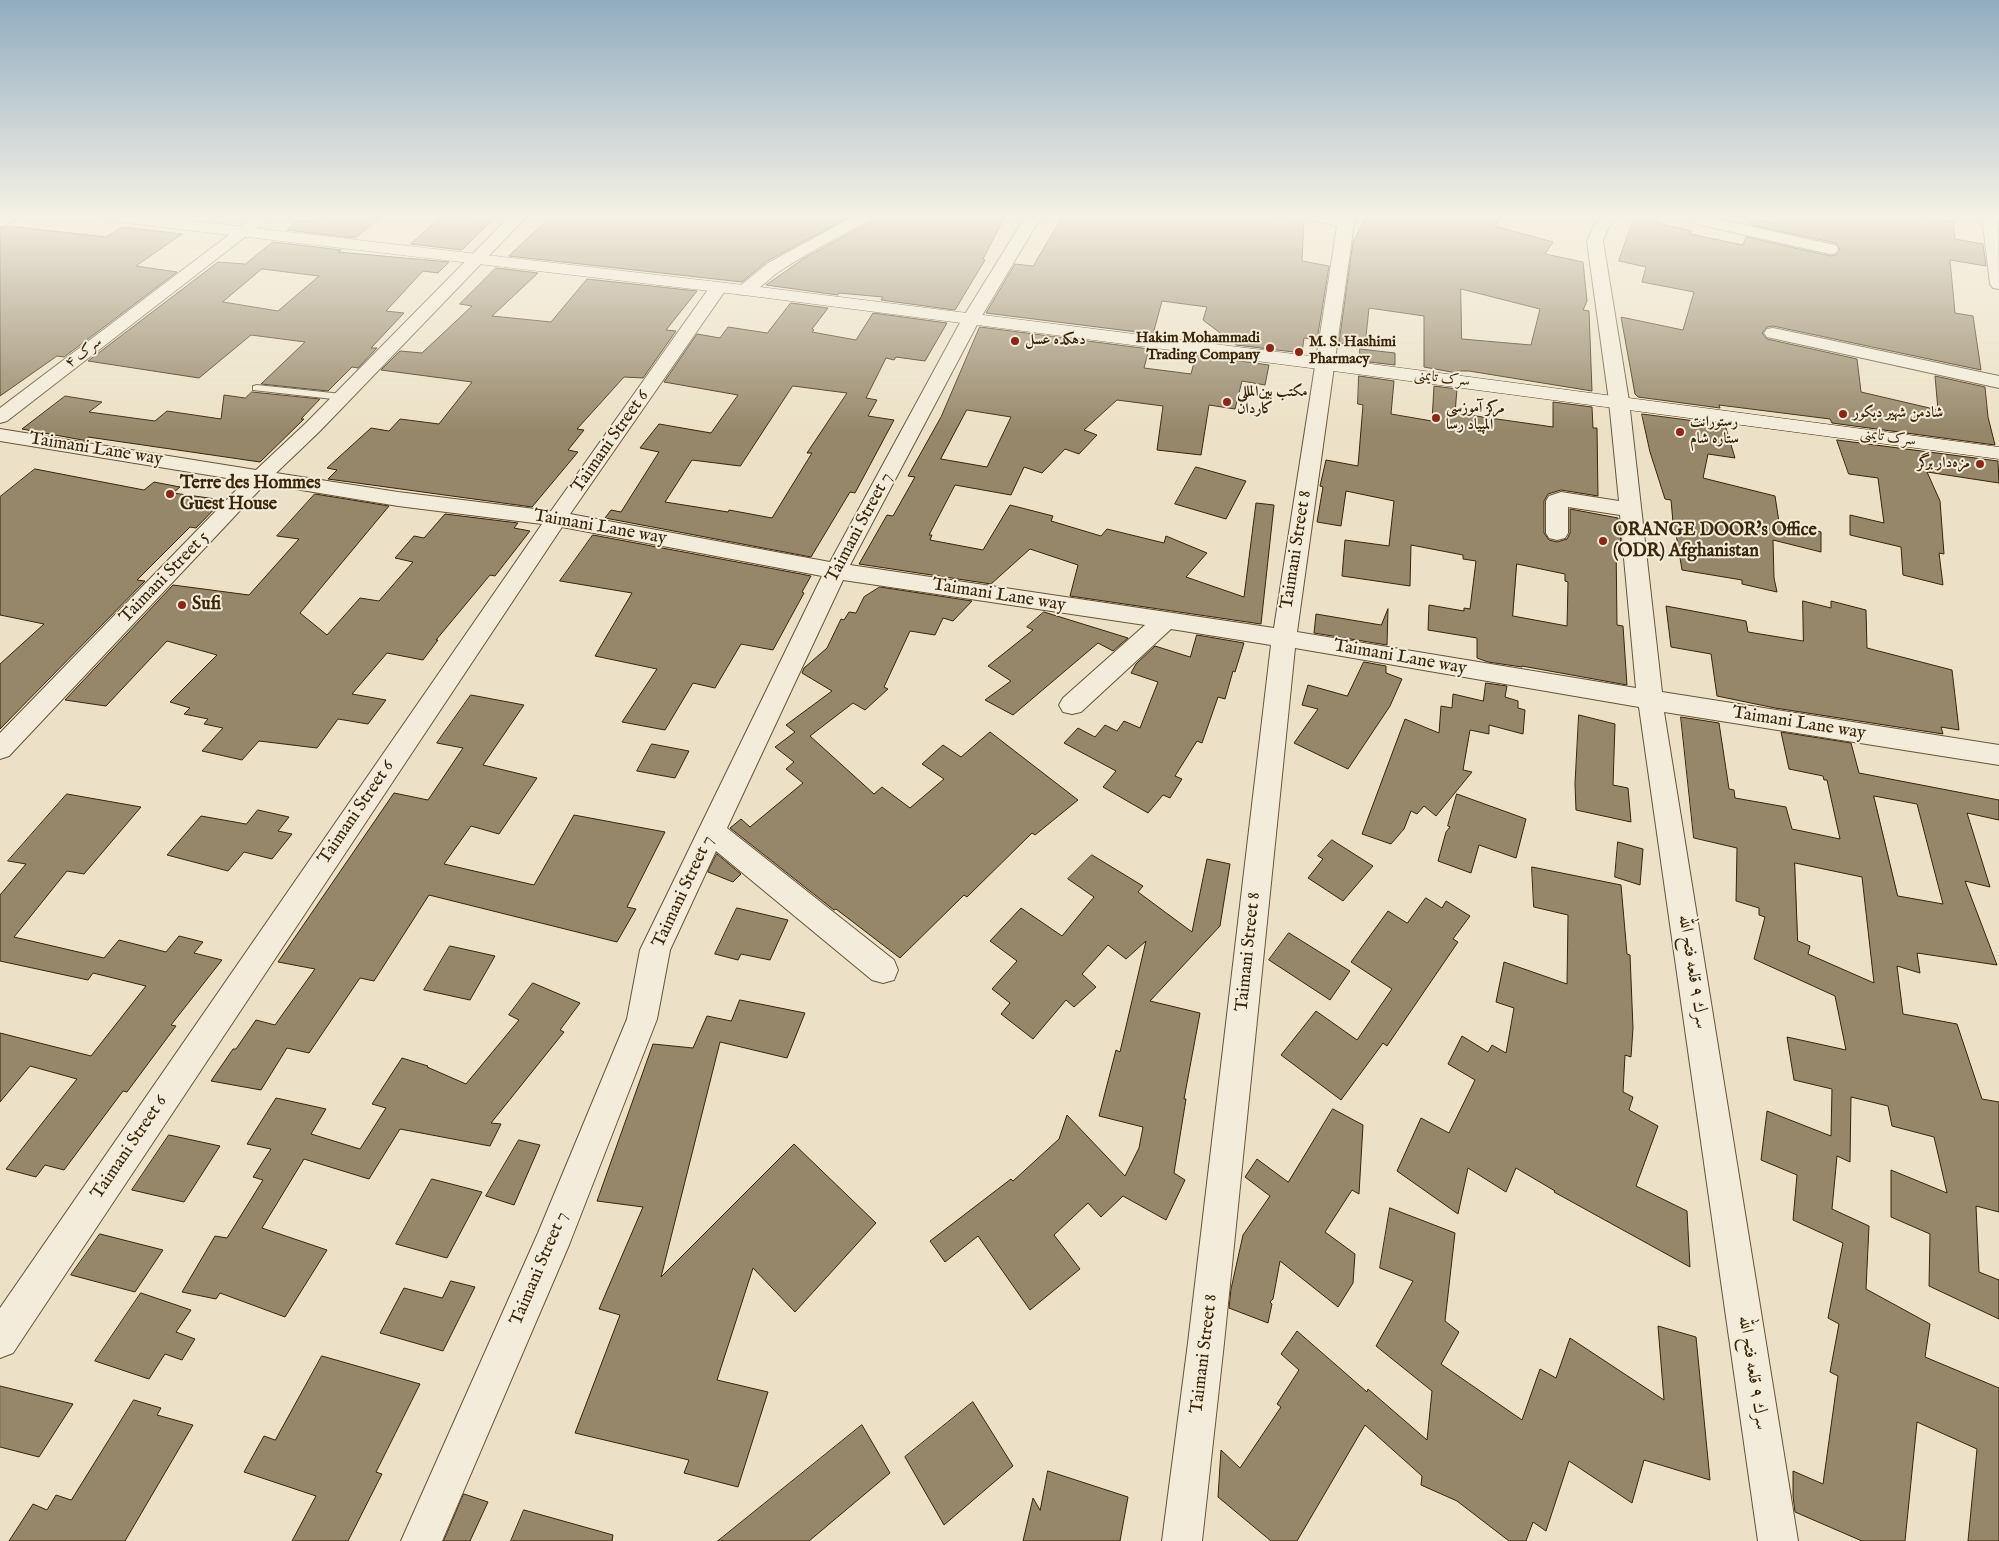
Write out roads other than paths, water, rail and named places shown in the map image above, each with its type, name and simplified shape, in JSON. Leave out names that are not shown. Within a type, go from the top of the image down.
[{"type":"main road","name":"سرک تایمنی","points":[[722,288],[1326,364],[1999,452]]},
{"type":"street","name":"سرک ۴","points":[[0,418],[169,288]]},
{"type":"street","name":"Taimani Street 5","points":[[0,749],[212,530],[261,476],[342,397],[449,288]]},
{"type":"street","name":"Taimani Street 7","points":[[421,1541],[551,1246],[642,1019],[655,950],[836,571],[971,319],[990,288]]},
{"type":"street","name":"Taimani Street 8","points":[[1182,1541],[1284,638],[1337,288]]},
{"type":"street","name":"سرك ٩ قلعه فتح الله","points":[[1602,288],[1619,402],[1650,700],[1778,1541]]},
{"type":"street","name":"Taimani Street 6","points":[[0,1340],[558,519],[731,289]]},
{"type":"street","points":[[1773,333],[1999,382]]},
{"type":"street","name":"Taimani Lane way","points":[[0,436],[398,498],[558,519],[836,571],[1284,638],[1650,700],[1999,755]]},
{"type":"street","points":[[1557,533],[1557,500],[1560,499],[1630,510]]},
{"type":"street","points":[[1072,705],[1165,620]]},
{"type":"street","points":[[712,832],[883,970]]},
{"type":"lane","points":[[257,388],[342,397]]},
{"type":"place","name":"دهکده عسل","points":[[1015,341]]},
{"type":"place","name":"Hakim Mohammadi Trading Company","points":[[1270,348]]},
{"type":"place","name":"M. S. Hashimi Pharmacy","points":[[1299,352]]},
{"type":"place","name":"مکتب بین‌المللی کاردان","points":[[1227,402]]},
{"type":"place","name":"شادمن شهیر دیکور","points":[[1843,414]]},
{"type":"place","name":"مرکز آموزسی المپیاد رسا","points":[[1436,418]]},
{"type":"place","name":"رستورانت ستاره شام","points":[[1680,432]]},
{"type":"place","name":"مزه‌دار برگر","points":[[1980,464]]},
{"type":"place","name":"Terre des Hommes Guest House","points":[[170,494]]},
{"type":"place","name":"ORANGE DOOR's Office (ODR) Afghanistan","points":[[1603,541]]},
{"type":"place","name":"Sufi","points":[[182,605]]}]
